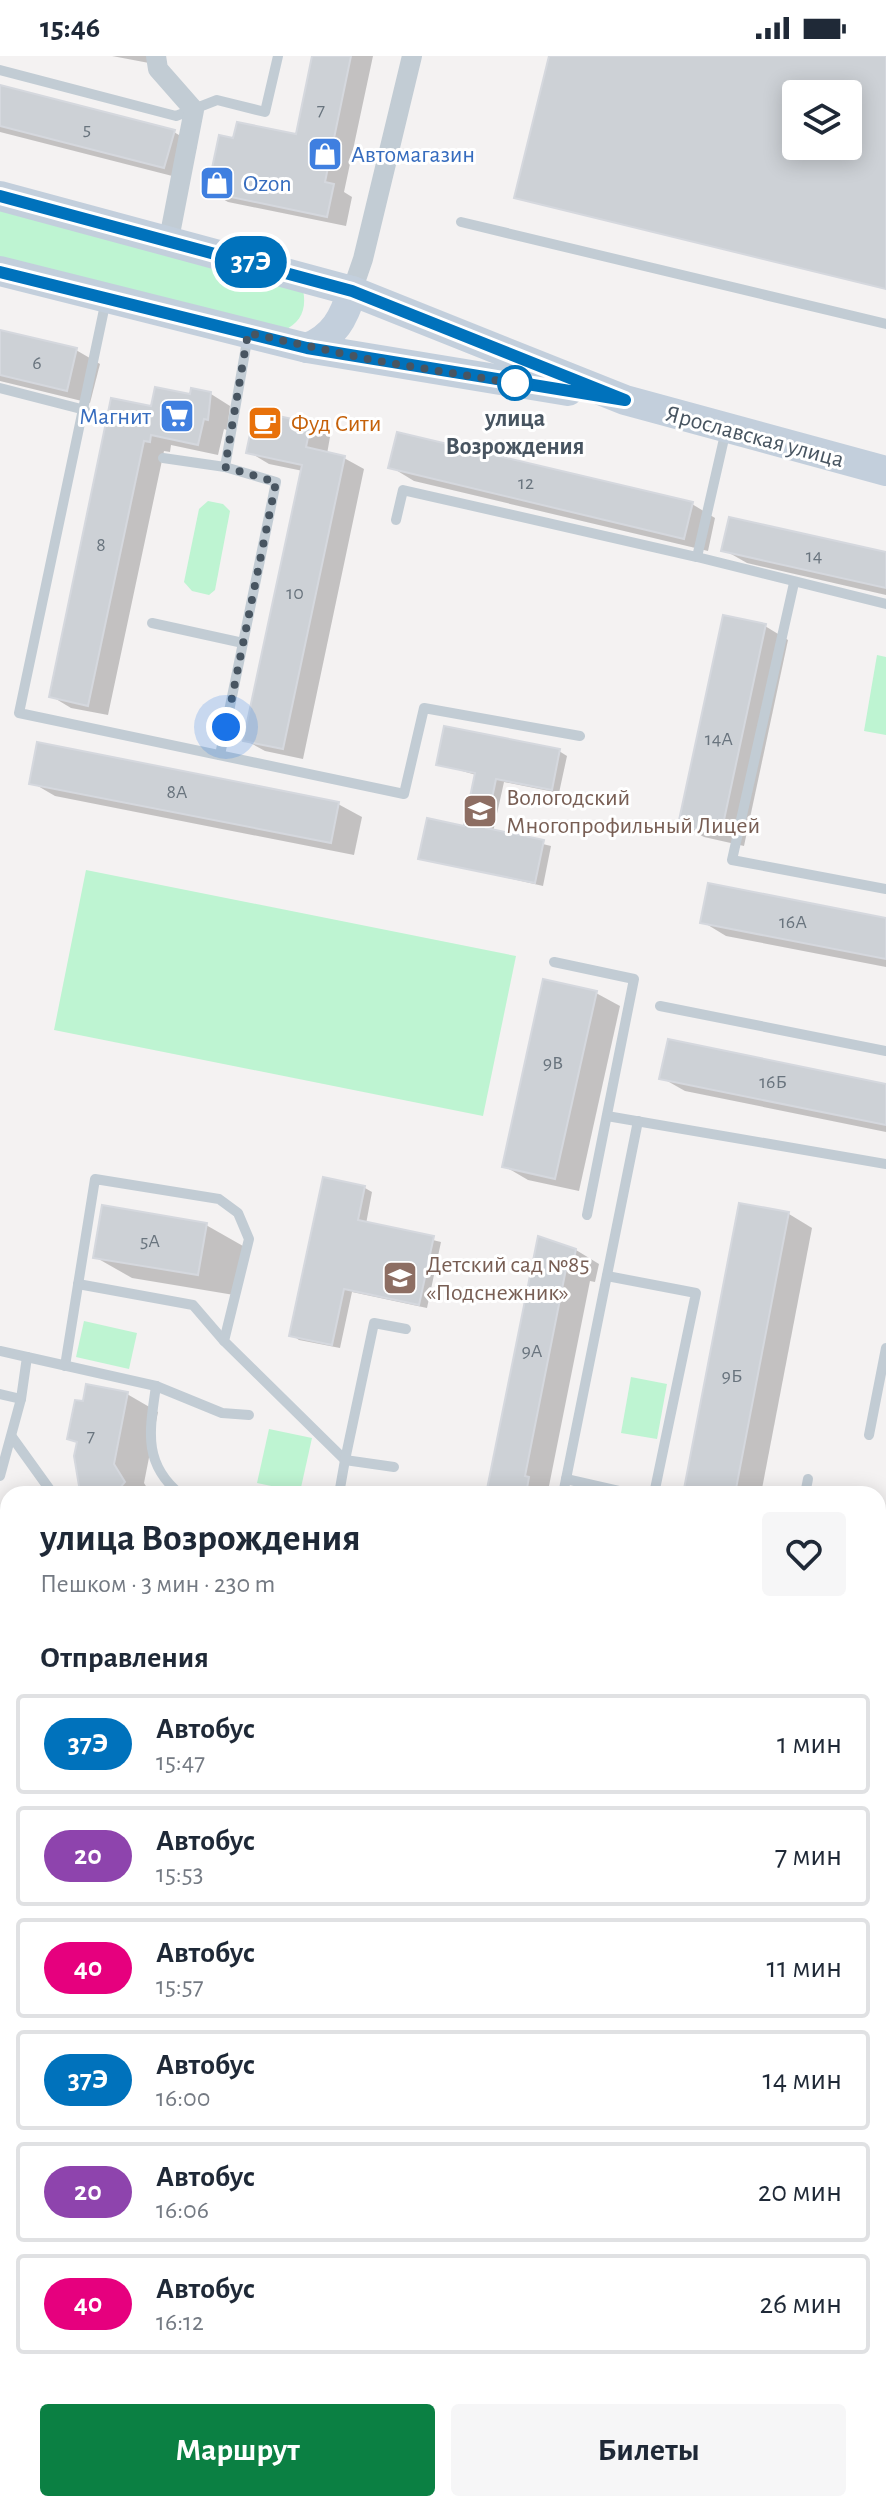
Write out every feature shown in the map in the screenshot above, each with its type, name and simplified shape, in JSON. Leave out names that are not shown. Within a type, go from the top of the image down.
[{"type":"street","points":[[156,56],[158,69],[194,110],[169,239]]},
{"type":"street","points":[[307,348],[326,338],[338,326],[352,291],[363,259],[412,56]]},
{"type":"street","name":"Ярославская улица","points":[[0,196],[169,239],[352,291],[625,400],[726,430],[886,471]]},
{"type":"street","name":"Ярославская улица","points":[[0,271],[307,348],[625,400]]},
{"type":"lane","points":[[0,70],[176,116],[217,100],[265,112],[278,56]]},
{"type":"lane","points":[[461,222],[886,324]]},
{"type":"lane","points":[[106,298],[85,410],[19,713],[404,794],[424,708],[580,736]]},
{"type":"lane","points":[[225,467],[248,333]]},
{"type":"lane","points":[[0,388],[85,410]]},
{"type":"lane","points":[[697,557],[726,430]]},
{"type":"lane","points":[[163,458],[225,467],[276,482],[220,755]]},
{"type":"lane","points":[[396,520],[403,490],[886,604]]},
{"type":"lane","points":[[794,583],[732,860],[886,889]]},
{"type":"lane","points":[[152,623],[243,643]]},
{"type":"lane","points":[[554,962],[634,979],[587,1215]]},
{"type":"lane","points":[[660,1006],[886,1051]]},
{"type":"lane","points":[[607,1116],[886,1164]]},
{"type":"lane","points":[[565,1486],[638,1121]]},
{"type":"lane","points":[[65,1366],[95,1179],[219,1199],[238,1213],[249,1239],[224,1341]]},
{"type":"lane","points":[[607,1276],[696,1293],[656,1486]]},
{"type":"lane","points":[[78,1284],[193,1305],[224,1341],[345,1460],[394,1467]]},
{"type":"lane","points":[[340,1486],[374,1323],[406,1329]]},
{"type":"lane","points":[[869,1435],[886,1348]]},
{"type":"lane","points":[[0,1351],[156,1386],[222,1413],[249,1415]]},
{"type":"lane","points":[[0,1476],[21,1399],[27,1357]]},
{"type":"lane","points":[[156,1386],[150,1452],[170,1486]]},
{"type":"lane","points":[[0,1394],[21,1399]]},
{"type":"lane","points":[[12,1437],[47,1486]]},
{"type":"lane","points":[[566,1479],[597,1486]]},
{"type":"lane","points":[[807,1486],[808,1479]]},
{"type":"green space","points":[[0,206],[303,290],[303,309],[298,320],[283,331],[0,264]]},
{"type":"green space","points":[[208,501],[223,504],[230,511],[215,590],[209,595],[192,591],[184,582],[199,509]]},
{"type":"green space","points":[[877,655],[886,657],[886,735],[864,731]]},
{"type":"green space","points":[[86,870],[516,956],[483,1116],[54,1030]]},
{"type":"green space","points":[[84,1321],[137,1333],[129,1369],[76,1357]]},
{"type":"green space","points":[[631,1377],[667,1384],[657,1439],[621,1433]]},
{"type":"green space","points":[[269,1429],[312,1438],[301,1486],[257,1483]]},
{"type":"building","points":[[312,56],[351,56],[325,182],[334,184],[327,217],[207,192],[219,135],[233,138],[237,122],[296,134]]},
{"type":"building","points":[[549,56],[886,56],[886,289],[514,198]]},
{"type":"building","points":[[0,85],[175,130],[164,168],[0,126]]},
{"type":"building","points":[[0,330],[77,348],[67,391],[0,375]]},
{"type":"building","points":[[155,387],[190,394],[191,388],[211,392],[208,420],[204,419],[198,445],[151,435],[150,442],[144,441],[88,706],[49,697],[111,398],[151,406]]},
{"type":"building","points":[[255,411],[311,423],[306,447],[345,456],[283,749],[243,741],[302,465],[246,453]]},
{"type":"building","points":[[397,432],[693,502],[684,539],[388,468]]},
{"type":"building","points":[[729,517],[886,552],[886,588],[721,551]]},
{"type":"building","points":[[723,615],[766,624],[721,834],[678,825]]},
{"type":"building","points":[[444,726],[560,749],[552,790],[496,779],[486,828],[544,840],[535,883],[418,859],[427,818],[464,826],[475,773],[436,765]]},
{"type":"building","points":[[37,742],[339,802],[331,843],[29,784]]},
{"type":"building","points":[[708,883],[886,918],[886,959],[700,923]]},
{"type":"building","points":[[543,979],[597,991],[555,1179],[502,1167]]},
{"type":"building","points":[[668,1039],[886,1084],[886,1125],[659,1079]]},
{"type":"building","name":"Детский сад №85 «Подснежник»","points":[[323,1177],[365,1186],[358,1220],[434,1236],[419,1305],[344,1289],[332,1345],[289,1336]]},
{"type":"building","points":[[739,1203],[789,1212],[737,1486],[685,1486]]},
{"type":"building","points":[[102,1205],[207,1223],[198,1275],[93,1258]]},
{"type":"building","points":[[538,1236],[576,1249],[572,1270],[566,1269],[525,1476],[529,1477],[527,1486],[488,1486]]},
{"type":"building","points":[[86,1384],[128,1392],[114,1464],[125,1482],[122,1486],[79,1486],[74,1456],[77,1442],[67,1439],[75,1400],[83,1401]]},
{"type":"bus line","name":"37Э","points":[[0,196],[169,239],[352,291],[407,316],[625,400],[307,348],[0,272]]},
{"type":"place","name":"Автомагазин","points":[[325,154]]},
{"type":"place","name":"Ozon","points":[[217,183]]},
{"type":"place","name":"улица Возрождения","points":[[515,383]]},
{"type":"place","name":"Магнит","points":[[177,416]]},
{"type":"place","name":"Фуд Сити","points":[[265,423]]},
{"type":"place","name":"Вологодский Многопрофильный Лицей","points":[[480,811]]},
{"type":"place","name":"Детский сад №85 «Подснежник»","points":[[400,1278]]},
{"type":"route","points":[[226,727],[276,482],[225,467],[248,333],[307,348],[519,384],[515,383]]}]
